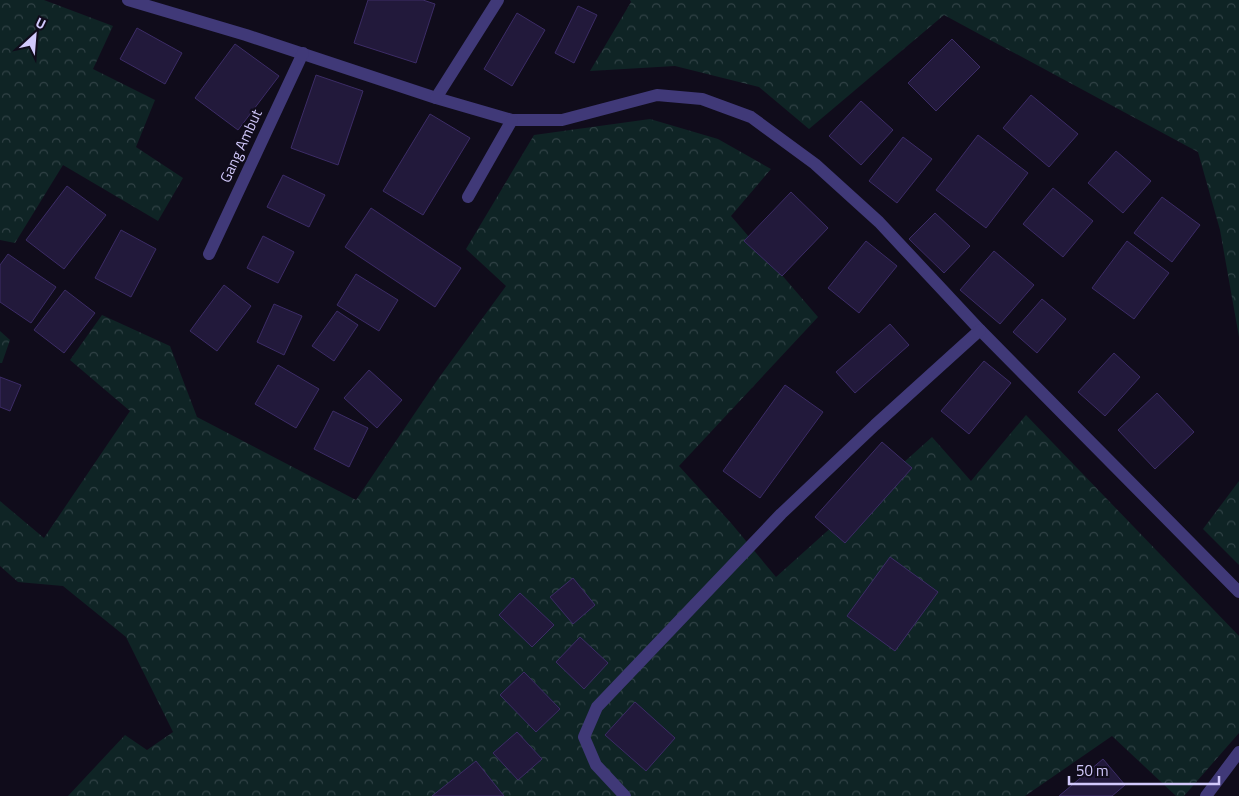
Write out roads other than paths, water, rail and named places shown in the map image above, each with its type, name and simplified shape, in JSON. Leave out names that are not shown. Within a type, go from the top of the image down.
[{"type":"street","points":[[128,0],[145,3],[303,53],[436,98],[512,120],[562,120],[657,95],[702,100],[751,117],[815,164],[880,222],[980,330],[1239,592]]},
{"type":"street","points":[[436,98],[498,0]]},
{"type":"street","name":"Gang Ambut","points":[[209,254],[303,53]]},
{"type":"street","points":[[468,197],[512,120]]},
{"type":"street","points":[[624,796],[596,765],[584,737],[597,707],[781,514],[875,425],[980,330]]},
{"type":"street","points":[[1206,796],[1239,752]]}]
